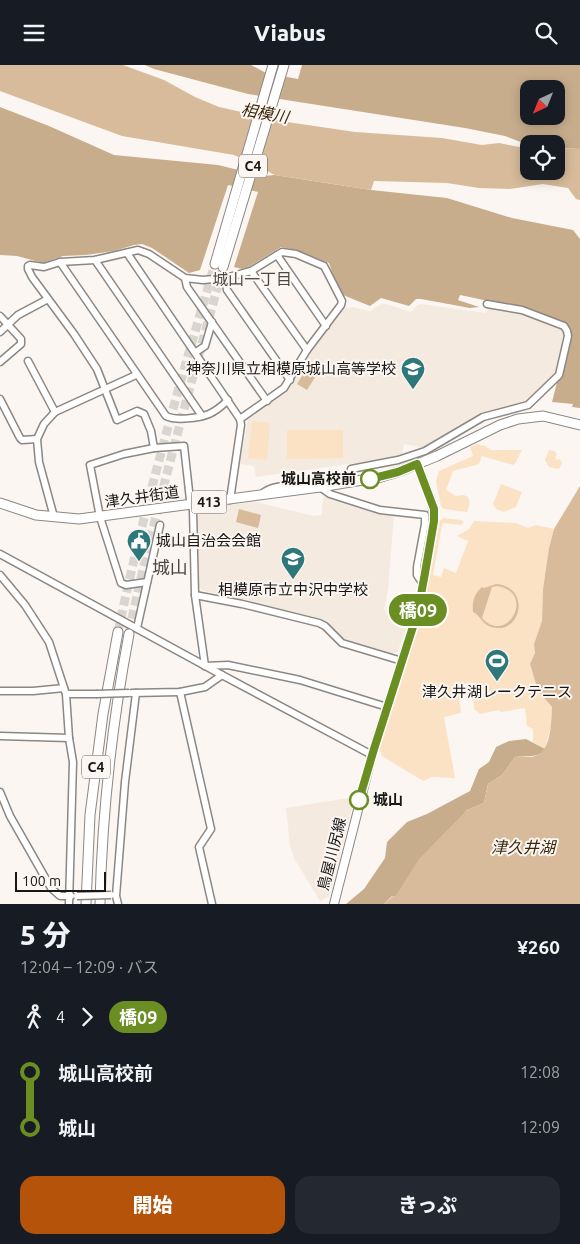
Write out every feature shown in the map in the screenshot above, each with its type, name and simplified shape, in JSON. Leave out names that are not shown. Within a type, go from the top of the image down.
[{"type":"highway","name":"C4","points":[[273,65],[219,265],[284,65]]},
{"type":"highway","name":"津久井街道","points":[[0,503],[19,511],[79,519],[304,490],[381,477],[417,464],[500,425],[518,419],[543,416],[578,424]]},
{"type":"highway","name":"C4","points":[[86,904],[90,815],[103,714],[118,632]]},
{"type":"highway","name":"C4","points":[[100,904],[101,857],[108,765],[128,634]]},
{"type":"main road","name":"鳥屋川尻線","points":[[334,904],[372,755],[418,611],[434,521],[434,509],[417,464]]},
{"type":"street","points":[[154,448],[151,431],[144,414],[137,411],[117,420],[97,369],[74,333],[32,277],[28,266],[44,267],[60,262],[94,260],[138,250],[149,254],[185,278],[225,278],[251,271],[282,251],[296,254],[324,266],[342,301],[338,310],[307,350],[284,388],[240,419]]},
{"type":"street","points":[[127,253],[240,419],[241,425],[236,466],[230,499]]},
{"type":"street","points":[[277,255],[326,326]]},
{"type":"street","points":[[94,260],[202,416]]},
{"type":"street","points":[[60,262],[166,416],[177,418],[202,416],[211,413],[228,400]]},
{"type":"street","points":[[251,271],[307,350]]},
{"type":"street","points":[[185,278],[187,287],[267,401]]},
{"type":"street","points":[[225,278],[227,290],[290,380]]},
{"type":"street","points":[[0,332],[18,315],[48,299]]},
{"type":"street","points":[[348,483],[351,469],[398,460],[424,451],[483,417],[528,405],[559,375],[568,336],[564,325],[522,310],[487,304]]},
{"type":"street","points":[[0,316],[21,339],[21,344],[0,362]]},
{"type":"street","points":[[196,352],[205,346],[212,323]]},
{"type":"street","points":[[28,361],[55,412]]},
{"type":"street","points":[[54,517],[39,462],[37,439],[44,424],[55,412],[136,375]]},
{"type":"street","points":[[0,399],[20,438],[22,440],[37,439]]},
{"type":"street","points":[[147,582],[126,585],[121,583],[100,517],[90,465],[124,454],[184,445],[192,504],[195,595],[205,666]]},
{"type":"street","points":[[320,487],[330,493],[380,510],[425,515],[417,567],[418,575],[423,584]]},
{"type":"street","points":[[137,628],[147,582],[150,552],[155,532],[160,525]]},
{"type":"street","points":[[0,554],[372,755]]},
{"type":"street","points":[[0,575],[25,605],[49,642],[65,691],[73,762],[69,904]]},
{"type":"street","points":[[195,595],[320,623],[342,643],[402,661]]},
{"type":"street","points":[[205,666],[228,665],[300,680],[387,707]]},
{"type":"street","points":[[0,691],[65,691],[96,694],[180,691],[205,687],[222,675]]},
{"type":"street","points":[[180,691],[211,829],[199,847],[212,904]]},
{"type":"street","points":[[118,904],[114,895],[132,693]]},
{"type":"street","points":[[0,736],[69,738]]},
{"type":"street","points":[[0,792],[10,816],[51,888],[60,896],[114,895]]},
{"type":"shaded area","points":[[145,65],[251,65],[266,73],[298,79],[302,65],[580,65],[580,149],[565,148],[565,135],[520,135],[520,142],[505,136],[465,128],[248,94]]},
{"type":"shaded area","points":[[0,107],[49,126],[114,155],[218,165],[263,176],[275,175],[371,190],[447,198],[512,218],[573,230],[580,239],[580,408],[572,407],[573,404],[552,402],[570,332],[566,324],[532,310],[460,295],[458,300],[479,307],[470,308],[421,299],[416,299],[409,306],[381,298],[370,306],[343,295],[335,281],[329,263],[296,250],[281,247],[247,268],[234,267],[258,192],[228,185],[200,270],[189,273],[152,248],[142,244],[114,251],[63,256],[43,263],[17,256],[0,255]]},
{"type":"shaded area","name":"神奈川県立相模原城山高等学校","points":[[383,303],[411,312],[416,306],[421,304],[486,313],[489,306],[528,313],[562,327],[565,333],[557,371],[527,402],[483,415],[425,448],[404,444],[402,454],[391,458],[256,477],[254,466],[240,464],[248,419],[286,393],[309,354],[344,308],[353,307],[370,311]]},
{"type":"shaded area","points":[[252,421],[270,423],[267,460],[248,458]]},
{"type":"shaded area","points":[[287,430],[343,430],[343,458],[287,459]]},
{"type":"shaded area","points":[[477,444],[491,450],[522,450],[513,465],[482,456],[479,464],[453,471],[446,490],[456,496],[464,495],[468,497],[470,503],[467,512],[444,509],[441,506],[436,481],[439,471],[473,456],[470,447]]},
{"type":"shaded area","points":[[549,450],[555,451],[557,460],[560,459],[562,463],[559,469],[549,467],[545,460]]},
{"type":"shaded area","points":[[501,484],[522,492],[516,507],[504,512],[496,509],[493,504]]},
{"type":"shaded area","name":"相模原市立中沢中学校","points":[[325,496],[383,515],[394,516],[388,590],[384,610],[410,617],[398,651],[393,654],[346,642],[323,621],[202,590],[199,587],[198,515],[204,508],[256,502],[314,516],[322,515],[323,498]]},
{"type":"shaded area","points":[[443,518],[464,522],[461,525],[443,523],[442,525],[433,575],[441,577],[444,568],[456,573],[468,541],[457,536],[469,529],[474,521],[516,523],[528,528],[536,525],[554,529],[543,589],[542,621],[534,644],[535,653],[530,664],[538,691],[552,707],[551,726],[545,749],[533,742],[533,729],[527,726],[525,708],[480,714],[474,709],[472,683],[458,684],[461,713],[444,717],[455,778],[432,777],[423,781],[382,756],[378,746],[422,601],[437,523]]},
{"type":"shaded area","points":[[526,739],[545,749],[539,754],[515,757],[502,775],[488,784],[484,803],[467,810],[395,897],[392,896],[384,904],[346,904],[364,889],[385,858],[387,842],[407,822],[427,814],[470,791],[479,769],[489,762],[496,747],[509,741]]},
{"type":"shaded area","points":[[355,797],[330,896],[320,901],[294,858],[290,846],[286,808]]},
{"type":"water","points":[[0,65],[123,65],[164,80],[195,97],[219,107],[287,122],[355,132],[442,138],[482,145],[499,143],[520,147],[520,180],[565,180],[565,148],[580,149],[580,200],[576,199],[568,188],[543,184],[510,189],[479,188],[447,183],[374,181],[371,190],[275,175],[234,155],[122,136],[0,91]]},
{"type":"water","points":[[309,365],[319,371],[307,390],[297,384]]},
{"type":"water","name":"津久井湖","points":[[580,486],[580,904],[384,904],[393,896],[395,897],[419,859],[467,810],[484,803],[488,784],[502,775],[515,757],[538,755],[547,745],[552,707],[538,691],[530,664],[535,653],[534,644],[542,621],[543,589],[554,529]]},
{"type":"water","points":[[239,509],[261,515],[258,528],[236,522]]},
{"type":"water","points":[[496,584],[507,587],[515,593],[518,601],[518,610],[510,625],[501,628],[491,627],[485,624],[473,612],[475,595],[482,587]],"holes":[[[497,586],[509,590],[515,597],[514,615],[501,626],[491,625],[482,618],[492,587]]]},
{"type":"tunnel","points":[[118,632],[139,539],[163,447],[215,264]]},
{"type":"tunnel","points":[[129,632],[161,495],[223,267]]},
{"type":"bus line","name":"橋09","points":[[359,800],[420,604],[434,521],[434,509],[417,464],[398,472],[370,479]]},
{"type":"place","name":"神奈川県立相模原城山高等学校","points":[[413,390]]},
{"type":"place","name":"城山高校前","points":[[370,479]]},
{"type":"place","name":"城山自治会会館","points":[[139,562]]},
{"type":"place","name":"相模原市立中沢中学校","points":[[293,580]]},
{"type":"place","name":"津久井湖レークテニス","points":[[497,682]]},
{"type":"place","name":"城山","points":[[359,800]]},
{"type":"district","name":"城山一丁目","points":[[252,279]]},
{"type":"district","name":"城山","points":[[170,568]]},
{"type":"water label","name":"相模川","points":[[265,113]]}]
